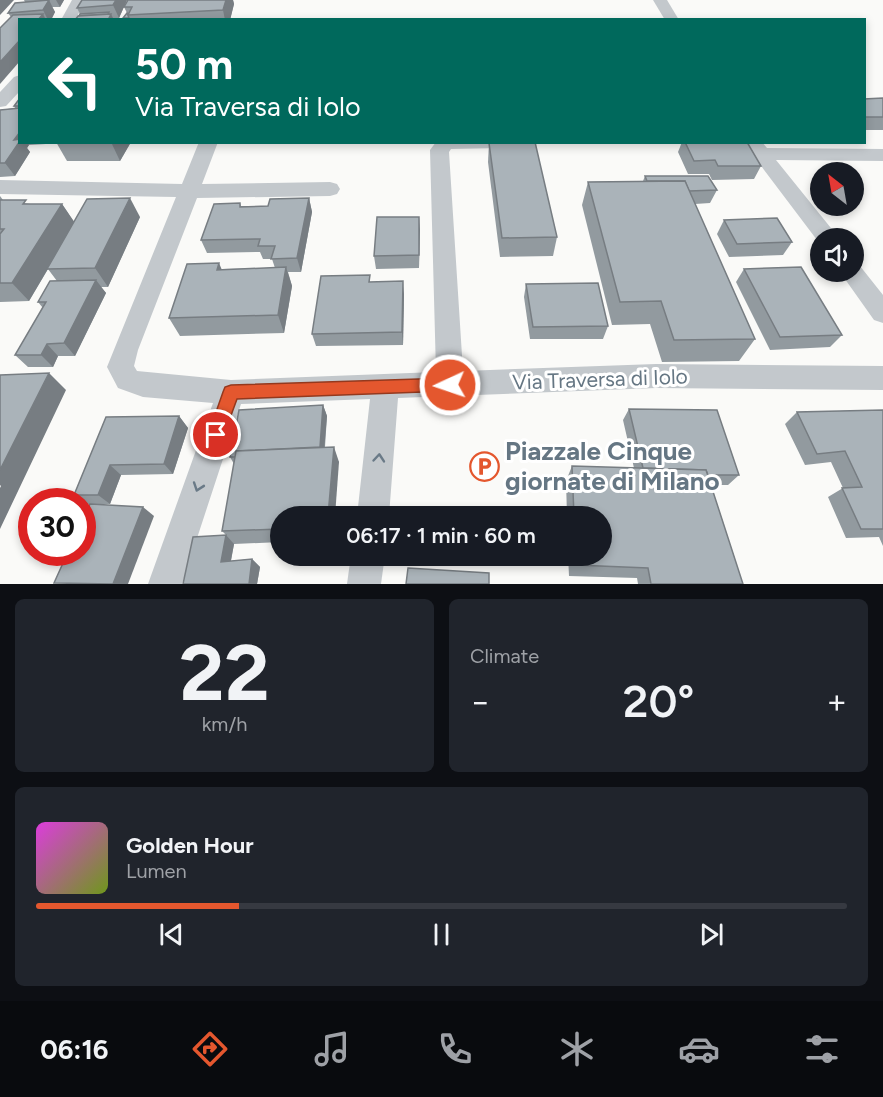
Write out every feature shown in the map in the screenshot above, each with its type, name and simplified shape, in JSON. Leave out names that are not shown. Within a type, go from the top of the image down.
[{"type":"street","points":[[69,18],[79,0]]},
{"type":"street","points":[[660,0],[671,18]]},
{"type":"street","points":[[0,102],[18,82]]},
{"type":"street","points":[[189,191],[208,144]]},
{"type":"street","points":[[446,144],[439,150],[450,385]]},
{"type":"street","points":[[758,148],[883,155]]},
{"type":"street","points":[[758,148],[820,228]]},
{"type":"street","points":[[0,187],[189,191],[330,189]]},
{"type":"street","name":"Via Traversa di Iolo","points":[[189,191],[120,367],[128,380],[143,385],[231,392],[656,376],[883,378]]},
{"type":"street","points":[[860,282],[883,313]]},
{"type":"street","points":[[374,506],[383,424],[384,386]]},
{"type":"street","points":[[165,584],[231,392]]},
{"type":"street","points":[[364,584],[366,566]]},
{"type":"building","points":[[49,0],[43,10],[8,13],[15,3]]},
{"type":"building","points":[[82,0],[116,0],[113,5],[77,8]]},
{"type":"building","points":[[128,0],[226,0],[223,10],[128,15],[132,7],[124,7]]},
{"type":"building","points":[[109,12],[108,14],[79,16],[80,14]]},
{"type":"building","points":[[43,14],[40,18],[18,18],[18,42],[0,62],[0,28],[13,15]]},
{"type":"building","points":[[111,14],[109,18],[76,18],[78,16]]},
{"type":"building","points":[[883,98],[883,117],[866,117],[866,99]]},
{"type":"building","points":[[18,108],[18,135],[14,140],[18,139],[18,144],[5,163],[0,163],[0,110]]},
{"type":"building","points":[[489,144],[535,144],[557,237],[502,238]]},
{"type":"building","points":[[686,144],[748,144],[761,166],[718,166],[715,160],[694,161]]},
{"type":"building","points":[[645,176],[708,176],[717,190],[689,191],[685,181],[647,181]]},
{"type":"building","points":[[685,181],[755,339],[674,340],[661,301],[620,302],[588,182]]},
{"type":"building","points":[[130,198],[95,268],[47,269],[87,199]]},
{"type":"building","points":[[309,198],[297,258],[271,259],[275,246],[258,246],[260,239],[201,240],[214,204],[240,203],[240,207],[268,206],[270,199]]},
{"type":"building","points":[[0,200],[26,200],[23,204],[62,204],[12,283],[0,283],[0,234],[4,229],[0,229]]},
{"type":"building","points":[[377,217],[419,217],[419,255],[374,256]]},
{"type":"building","points":[[777,218],[792,242],[737,244],[724,220]]},
{"type":"building","points":[[219,263],[217,270],[286,267],[278,315],[169,318],[187,264]]},
{"type":"building","points":[[801,267],[842,335],[780,337],[744,269]]},
{"type":"building","points":[[370,275],[369,282],[403,281],[402,332],[312,334],[321,276]]},
{"type":"building","points":[[96,280],[64,343],[47,344],[41,355],[15,355],[46,302],[38,302],[50,281]]},
{"type":"building","points":[[598,283],[608,326],[533,327],[526,284]]},
{"type":"building","points":[[49,373],[0,470],[0,375]]},
{"type":"building","points":[[323,405],[320,447],[236,451],[236,457],[230,457],[239,410]]},
{"type":"building","points":[[629,409],[717,410],[739,475],[708,475],[706,470],[643,468]]},
{"type":"building","points":[[883,410],[883,529],[861,529],[842,488],[862,487],[845,451],[817,454],[797,412]]},
{"type":"building","points":[[179,416],[164,464],[110,465],[98,495],[96,495],[96,488],[77,488],[106,417]]},
{"type":"building","points":[[334,447],[329,506],[270,506],[270,529],[222,531],[236,451]]},
{"type":"building","points":[[572,466],[706,470],[743,584],[651,584],[648,568],[600,566],[612,566],[612,506],[574,506]]},
{"type":"building","points":[[96,504],[143,507],[113,584],[54,583],[62,566],[96,566]]},
{"type":"building","points":[[226,535],[221,562],[252,559],[249,584],[183,584],[193,537]]},
{"type":"building","points":[[408,568],[489,573],[489,584],[406,584]]},
{"type":"place","name":"Piazzale Cinque giornate di Milano","points":[[484,466]]},
{"type":"route","points":[[216,435],[231,392],[450,385]]}]
